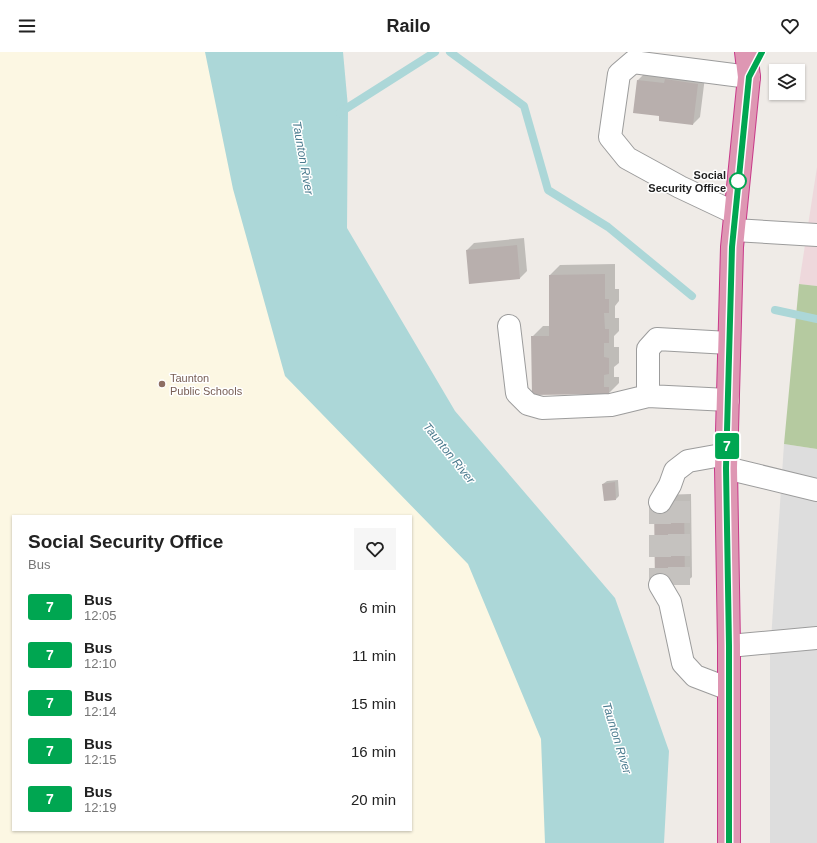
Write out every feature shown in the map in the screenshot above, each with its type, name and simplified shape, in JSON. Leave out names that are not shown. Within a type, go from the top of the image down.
[{"type":"highway","points":[[729,843],[729,646],[726,461],[732,247],[749,77],[746,52]]},
{"type":"highway","points":[[749,77],[762,52]]},
{"type":"lane","points":[[749,77],[633,62],[619,74],[610,137],[626,158],[680,187],[734,221],[817,235]]},
{"type":"lane","points":[[508,326],[516,393],[528,404],[542,408],[611,405],[648,396],[728,400]]},
{"type":"lane","points":[[648,396],[648,349],[657,339],[729,343]]},
{"type":"lane","points":[[670,496],[675,471],[688,461],[726,461],[817,490]]},
{"type":"lane","points":[[670,591],[683,663],[695,676],[729,689]]},
{"type":"lane","points":[[729,646],[817,638]]},
{"type":"shaded area","name":"Taunton Public Schools","points":[[0,52],[224,52],[453,521],[548,726],[567,843],[0,843]]},
{"type":"shaded area","points":[[817,167],[817,286],[799,284]]},
{"type":"shaded area","points":[[784,444],[817,449],[817,843],[770,843],[770,655]]},
{"type":"green space","points":[[799,284],[817,286],[817,449],[784,444]]},
{"type":"water","name":"Taunton River","points":[[205,52],[343,52],[348,107],[347,228],[455,411],[615,598],[669,751],[664,843],[545,843],[541,739],[468,564],[285,376],[233,189]]},
{"type":"building","points":[[665,79],[698,84],[693,125],[659,121],[659,116],[633,113],[637,80],[664,83]]},
{"type":"building","points":[[517,245],[520,279],[469,284],[466,250]]},
{"type":"building","points":[[605,274],[605,299],[609,299],[609,313],[604,313],[605,329],[609,329],[609,343],[604,343],[604,357],[609,358],[609,374],[604,375],[604,387],[609,387],[609,394],[532,395],[531,336],[549,336],[549,275]]},
{"type":"building","points":[[615,482],[616,500],[604,501],[602,484]]},
{"type":"building","points":[[684,501],[685,585],[655,585],[654,502]]},
{"type":"waterway","points":[[339,113],[435,52]]},
{"type":"waterway","points":[[450,52],[524,106],[548,190],[608,227],[692,296]]},
{"type":"waterway","points":[[775,310],[817,319]]},
{"type":"tunnel","points":[[679,501],[679,585]]},
{"type":"tunnel","points":[[660,502],[660,585]]},
{"type":"bus line","name":"7","points":[[729,843],[729,646],[726,468],[732,247],[749,77],[762,52]]},
{"type":"place","name":"Social Security Office","points":[[738,181]]},
{"type":"place","name":"Taunton Public Schools","points":[[162,384]]}]
